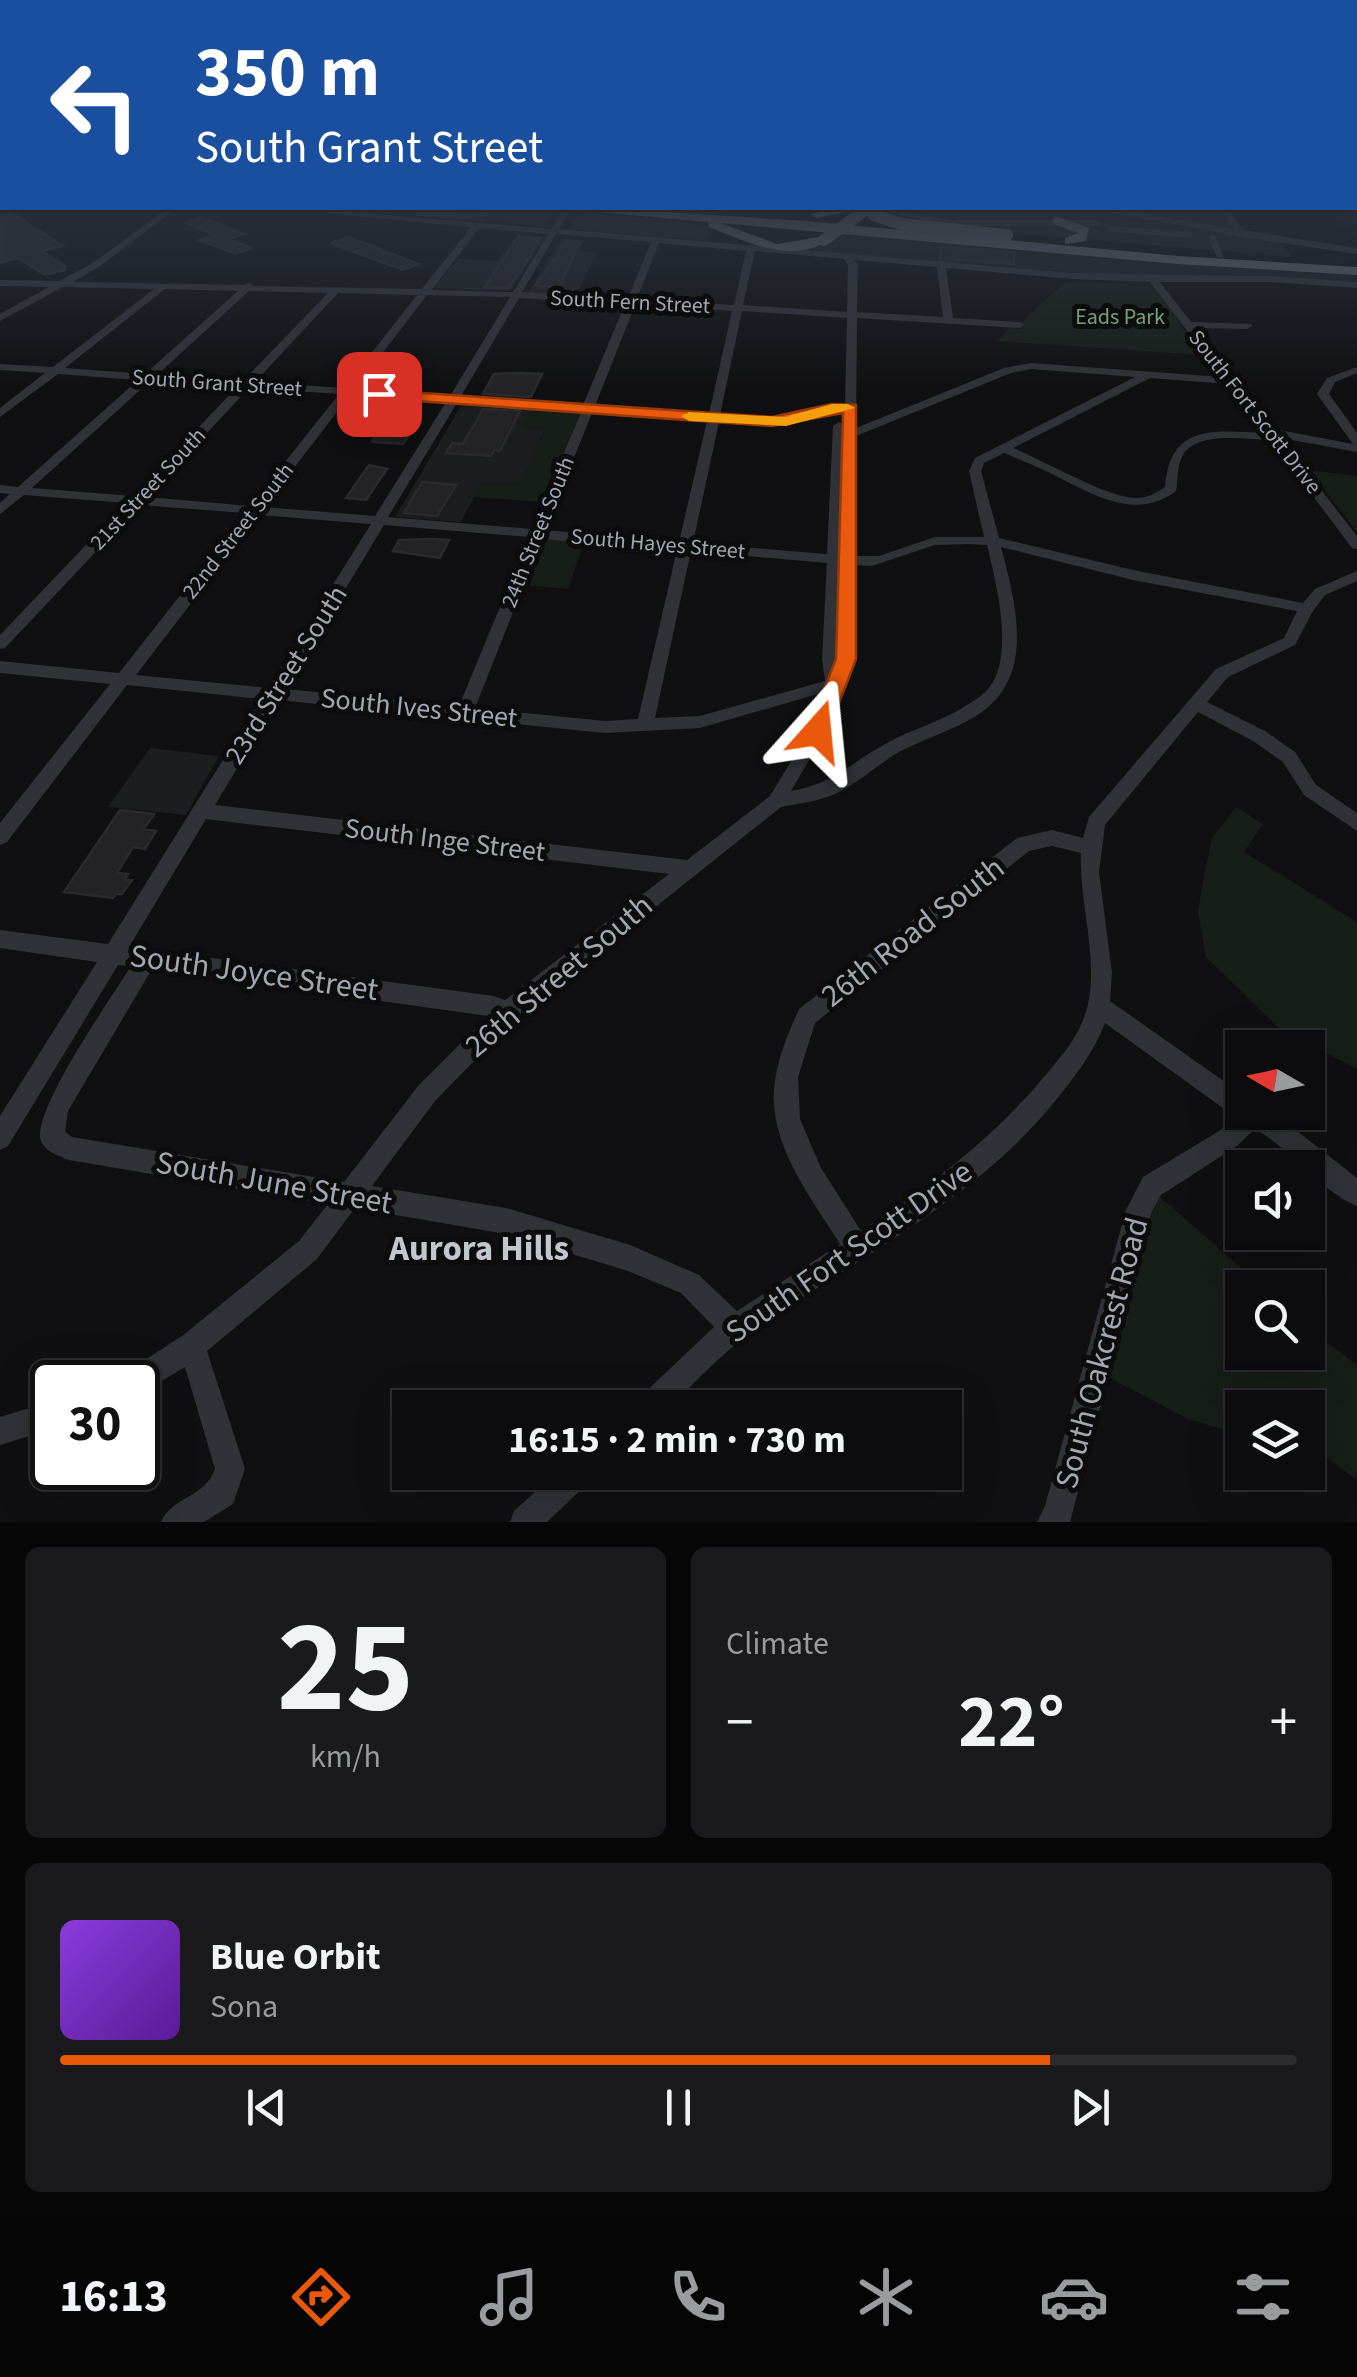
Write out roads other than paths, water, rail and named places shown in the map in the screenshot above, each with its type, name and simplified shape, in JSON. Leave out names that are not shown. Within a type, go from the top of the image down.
[{"type":"highway","points":[[766,246],[799,246]]},
{"type":"highway","points":[[1071,246],[1357,267]]},
{"type":"highway","points":[[1079,246],[1357,267]]},
{"type":"highway","points":[[1098,246],[1121,250]]},
{"type":"street","points":[[0,315],[26,304],[114,246]]},
{"type":"street","points":[[0,315],[96,265],[122,246]]},
{"type":"street","name":"22nd Street South","points":[[0,836],[460,246]]},
{"type":"street","name":"23rd Street South","points":[[0,1138],[547,246]]},
{"type":"street","name":"24th Street South","points":[[465,712],[654,246]]},
{"type":"street","points":[[703,246],[1081,280],[1357,285]]},
{"type":"street","points":[[1119,246],[1121,250]]},
{"type":"street","points":[[1213,246],[1214,256]]},
{"type":"street","points":[[1322,246],[1357,251]]},
{"type":"street","points":[[645,726],[750,250]]},
{"type":"street","name":"26th Street South","points":[[160,1367],[192,1346],[308,1250],[428,1094],[508,1011],[776,801],[818,731],[846,659],[842,559],[848,258]]},
{"type":"street","points":[[941,266],[948,321]]},
{"type":"street","name":"South Fort Scott Drive","points":[[1153,279],[1357,544]]},
{"type":"street","name":"South Fern Street","points":[[0,283],[424,291],[1020,325]]},
{"type":"street","points":[[1340,283],[1357,296]]},
{"type":"street","points":[[0,414],[165,285]]},
{"type":"street","points":[[0,510],[249,286]]},
{"type":"street","name":"21st Street South","points":[[0,644],[336,288]]},
{"type":"street","points":[[0,330],[25,312],[26,304]]},
{"type":"street","points":[[1188,325],[1247,326]]},
{"type":"street","points":[[845,437],[1008,370],[1057,366],[1232,381]]},
{"type":"street","name":"South Grant Street","points":[[0,368],[713,418],[786,421],[845,408]]},
{"type":"street","points":[[1357,370],[1332,378],[1324,389],[1331,410],[1357,444]]},
{"type":"street","points":[[776,801],[828,789],[892,748],[961,715],[993,694],[1006,675],[1010,656],[992,541],[975,470],[979,461],[1146,376]]},
{"type":"street","points":[[1002,448],[1105,496],[1132,501],[1154,498],[1171,488],[1174,460],[1186,446],[1210,436],[1272,434],[1357,444]]},
{"type":"street","name":"South Hayes Street","points":[[0,489],[842,559],[887,560],[921,543],[992,541],[1127,574],[1265,596],[1306,609]]},
{"type":"street","points":[[1088,847],[1096,822],[1222,673],[1290,641],[1306,609],[1320,592],[1357,576]]},
{"type":"street","name":"South Ives Street","points":[[0,667],[604,727],[700,722],[834,684]]},
{"type":"street","points":[[1195,703],[1259,736],[1289,757],[1310,790],[1357,823]]},
{"type":"street","name":"South Inge Street","points":[[202,811],[689,868]]},
{"type":"street","name":"26th Road South","points":[[856,1247],[811,1173],[794,1136],[785,1099],[791,1054],[807,1016],[1024,844],[1052,838],[1088,847]]},
{"type":"street","name":"South Fort Scott Drive","points":[[668,1390],[735,1328],[933,1201],[1032,1116],[1086,1040],[1099,1006],[1104,978],[1088,847]]},
{"type":"street","name":"South Joyce Street","points":[[0,939],[508,1011]]},
{"type":"street","name":"South June Street","points":[[147,959],[57,1108],[52,1138],[69,1148],[506,1220],[630,1258],[690,1284],[735,1328]]},
{"type":"street","points":[[1099,1006],[1225,1096]]},
{"type":"street","name":"South Oakcrest Road","points":[[1060,1519],[1139,1210],[1152,1186],[1229,1138],[1235,1130]]},
{"type":"street","points":[[1277,1130],[1357,1194]]},
{"type":"street","points":[[176,1522],[222,1493],[230,1469],[192,1346]]},
{"type":"street","points":[[0,1431],[30,1422]]},
{"type":"street","points":[[525,1522],[560,1490]]},
{"type":"district","name":"Aurora Hills","points":[[479,1249]]},
{"type":"park label","name":"Eads Park","points":[[1120,317]]}]
